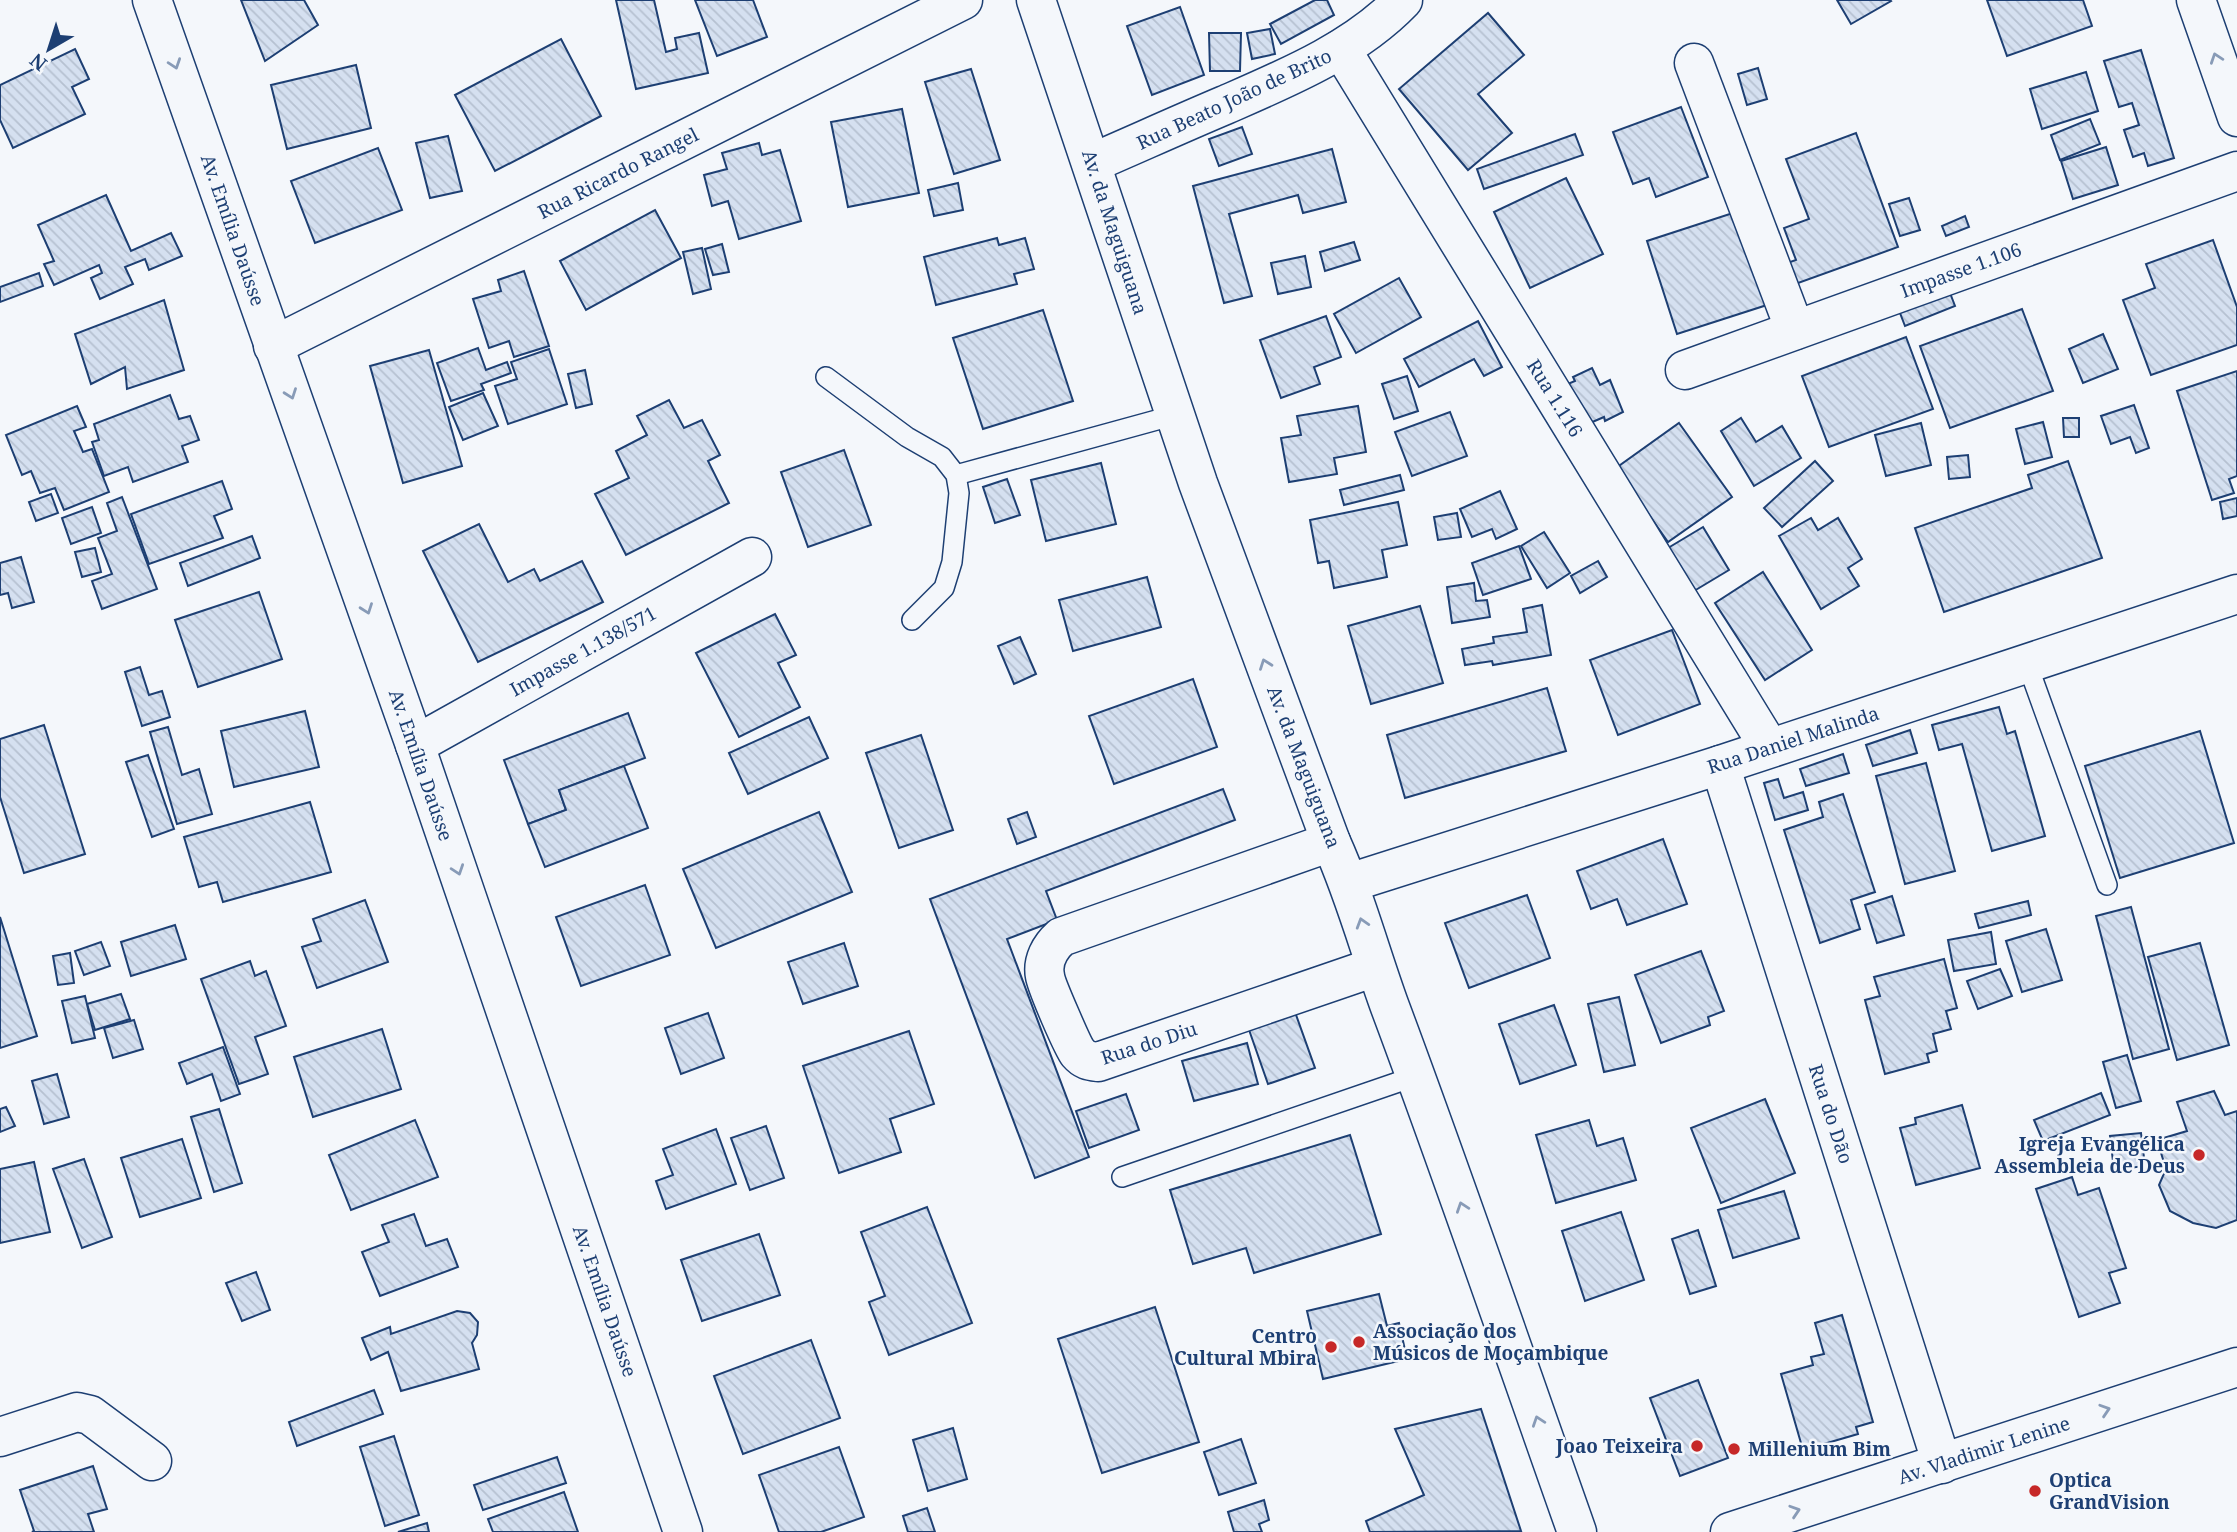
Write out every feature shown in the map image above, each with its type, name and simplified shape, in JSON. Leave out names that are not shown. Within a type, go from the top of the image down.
[{"type":"street","name":"Av. Emília Daússe","points":[[152,0],[415,744],[683,1532]]},
{"type":"street","name":"Rua Ricardo Rangel","points":[[274,345],[963,0]]},
{"type":"street","name":"Av. da Maguiguana","points":[[1036,0],[1175,415],[1331,842],[1349,883],[1376,967],[1577,1532]]},
{"type":"street","name":"Rua Beato João de Brito","points":[[1092,163],[1273,84],[1341,49],[1403,0]]},
{"type":"street","points":[[2196,0],[2237,117]]},
{"type":"street","name":"Rua 1.116","points":[[1341,49],[1769,747]]},
{"type":"street","points":[[1695,63],[1795,330]]},
{"type":"street","name":"Impasse 1.106","points":[[1685,370],[2237,171]]},
{"type":"street","name":"Impasse 1.138/571","points":[[415,744],[752,558]]},
{"type":"street","name":"Rua Daniel Malinda","points":[[1349,883],[1720,765],[2237,594]]},
{"type":"street","name":"Rua do Dão","points":[[1720,765],[1942,1464]]},
{"type":"street","name":"Rua do Diu","points":[[1331,842],[1061,937],[1051,946],[1045,961],[1045,976],[1074,1048],[1087,1061],[1098,1062],[1376,967]]},
{"type":"street","name":"Av. Vladimir Lenine","points":[[1730,1532],[2237,1367]]},
{"type":"street","points":[[0,1437],[77,1412],[90,1415],[152,1461]]},
{"type":"lane","points":[[826,377],[907,436],[942,457],[956,475],[959,493],[952,562],[944,588],[912,620]]},
{"type":"lane","points":[[956,475],[1175,415]]},
{"type":"lane","points":[[2027,663],[2107,885]]},
{"type":"lane","points":[[1122,1177],[1416,1076]]},
{"type":"building","points":[[241,0],[304,0],[318,25],[265,61]]},
{"type":"building","points":[[616,0],[654,0],[666,52],[677,49],[675,38],[699,33],[708,73],[636,89]]},
{"type":"building","points":[[695,0],[753,0],[767,37],[717,56]]},
{"type":"building","points":[[1315,0],[1327,0],[1334,15],[1281,44],[1270,24]]},
{"type":"building","points":[[1837,0],[1890,0],[1891,1],[1851,24]]},
{"type":"building","points":[[1987,0],[2083,0],[2092,26],[2007,56]]},
{"type":"building","points":[[1180,7],[1204,75],[1152,95],[1127,26]]},
{"type":"building","points":[[1488,13],[1524,55],[1478,94],[1512,133],[1468,170],[1399,89]]},
{"type":"building","points":[[1270,29],[1275,54],[1252,59],[1247,33]]},
{"type":"building","points":[[1209,33],[1241,33],[1240,71],[1210,71]]},
{"type":"building","points":[[561,39],[601,116],[495,171],[455,95]]},
{"type":"building","points":[[75,49],[89,79],[72,87],[85,114],[13,148],[0,120],[0,85]]},
{"type":"building","points":[[2141,50],[2174,158],[2148,166],[2144,153],[2133,157],[2124,130],[2139,125],[2132,103],[2119,107],[2104,61]]},
{"type":"building","points":[[356,65],[371,128],[287,149],[271,85]]},
{"type":"building","points":[[1758,68],[1767,99],[1747,105],[1738,74]]},
{"type":"building","points":[[971,69],[1000,160],[954,174],[925,82]]},
{"type":"building","points":[[2086,72],[2098,111],[2042,129],[2030,89]]},
{"type":"building","points":[[1681,107],[1708,177],[1656,197],[1649,178],[1633,184],[1613,132]]},
{"type":"building","points":[[902,109],[919,193],[848,207],[831,122]]},
{"type":"building","points":[[2090,119],[2100,144],[2060,160],[2051,135]]},
{"type":"building","points":[[1242,127],[1252,154],[1219,166],[1209,139]]},
{"type":"building","points":[[1856,133],[1898,247],[1787,287],[1779,266],[1796,260],[1784,228],[1809,219],[1786,159]]},
{"type":"building","points":[[1575,134],[1583,155],[1484,189],[1477,169]]},
{"type":"building","points":[[448,136],[462,191],[430,198],[416,143]]},
{"type":"building","points":[[759,143],[762,155],[780,150],[801,221],[739,239],[728,201],[712,206],[704,175],[727,169],[722,153]]},
{"type":"building","points":[[2106,147],[2118,185],[2073,199],[2061,161]]},
{"type":"building","points":[[378,148],[402,210],[315,243],[291,181]]},
{"type":"building","points":[[1332,149],[1346,202],[1303,213],[1298,195],[1229,214],[1252,296],[1224,303],[1193,186]]},
{"type":"building","points":[[1566,178],[1603,254],[1530,288],[1494,212]]},
{"type":"building","points":[[958,183],[963,210],[934,216],[928,190]]},
{"type":"building","points":[[106,195],[131,251],[171,233],[182,256],[149,270],[145,259],[125,267],[133,284],[100,299],[91,278],[102,273],[99,265],[54,285],[44,264],[54,261],[38,225]]},
{"type":"building","points":[[1909,198],[1920,230],[1900,236],[1889,204]]},
{"type":"building","points":[[655,210],[681,258],[586,310],[560,261]]},
{"type":"building","points":[[1739,211],[1770,304],[1677,334],[1647,241]]},
{"type":"building","points":[[1965,216],[1969,227],[1946,236],[1942,226]]},
{"type":"building","points":[[997,238],[999,245],[1025,238],[1034,269],[1014,274],[1017,284],[936,305],[924,257]]},
{"type":"building","points":[[2213,240],[2237,307],[2237,345],[2151,375],[2123,300],[2155,288],[2146,264]]},
{"type":"building","points":[[1354,242],[1360,260],[1325,271],[1320,252]]},
{"type":"building","points":[[722,244],[729,272],[713,275],[705,249]]},
{"type":"building","points":[[702,248],[711,289],[693,294],[683,252]]},
{"type":"building","points":[[1305,256],[1311,287],[1278,294],[1271,263]]},
{"type":"building","points":[[524,271],[549,346],[514,357],[509,341],[489,348],[473,299],[501,291],[498,280]]},
{"type":"building","points":[[39,273],[43,286],[0,302],[0,287]]},
{"type":"building","points":[[1399,278],[1421,317],[1356,353],[1334,314]]},
{"type":"building","points":[[1945,280],[1955,306],[1905,326],[1895,300]]},
{"type":"building","points":[[164,300],[184,370],[127,389],[125,367],[91,384],[75,334]]},
{"type":"building","points":[[2022,309],[2053,391],[1950,428],[1920,346]]},
{"type":"building","points":[[1043,310],[1073,401],[983,429],[953,338]]},
{"type":"building","points":[[1326,316],[1341,357],[1314,367],[1320,384],[1281,398],[1260,340]]},
{"type":"building","points":[[1478,321],[1502,367],[1484,376],[1474,359],[1419,387],[1404,359]]},
{"type":"building","points":[[2103,334],[2118,369],[2083,383],[2069,349]]},
{"type":"building","points":[[1906,337],[1933,409],[1829,447],[1802,376]]},
{"type":"building","points":[[478,348],[486,370],[507,362],[511,373],[481,384],[484,390],[451,401],[437,363]]},
{"type":"building","points":[[549,349],[567,404],[508,424],[495,386],[517,379],[511,362]]},
{"type":"building","points":[[429,350],[462,466],[403,483],[370,366]]},
{"type":"building","points":[[1592,368],[1600,385],[1610,380],[1623,412],[1605,421],[1604,417],[1581,427],[1563,386],[1575,381],[1573,377]]},
{"type":"building","points":[[585,370],[592,404],[576,408],[568,374]]},
{"type":"building","points":[[2237,371],[2237,476],[2229,479],[2234,493],[2212,500],[2177,391]]},
{"type":"building","points":[[1407,376],[1418,411],[1394,419],[1382,384]]},
{"type":"building","points":[[483,393],[498,426],[463,440],[449,407]]},
{"type":"building","points":[[170,395],[179,419],[190,416],[199,440],[182,446],[188,462],[133,482],[128,467],[104,476],[92,442],[99,440],[94,424]]},
{"type":"building","points":[[669,400],[684,428],[702,420],[720,455],[708,461],[729,503],[626,555],[595,494],[629,478],[616,451],[647,435],[637,416]]},
{"type":"building","points":[[2134,405],[2149,448],[2136,453],[2130,437],[2111,444],[2101,416]]},
{"type":"building","points":[[77,406],[86,427],[74,431],[83,452],[92,449],[109,492],[64,510],[55,488],[40,493],[31,471],[22,475],[6,435]]},
{"type":"building","points":[[1358,406],[1366,452],[1334,458],[1337,474],[1289,482],[1281,438],[1301,435],[1297,416]]},
{"type":"building","points":[[1450,412],[1467,456],[1412,476],[1395,432]]},
{"type":"building","points":[[1741,418],[1756,442],[1782,426],[1801,458],[1754,486],[1721,431]]},
{"type":"building","points":[[2063,418],[2079,418],[2079,437],[2064,437]]},
{"type":"building","points":[[2043,422],[2052,457],[2025,464],[2016,429]]},
{"type":"building","points":[[1679,423],[1732,497],[1668,542],[1616,468]]},
{"type":"building","points":[[1921,423],[1931,465],[1886,476],[1875,435]]},
{"type":"building","points":[[844,450],[871,525],[808,547],[781,472]]},
{"type":"building","points":[[1968,455],[1970,477],[1949,479],[1947,457]]},
{"type":"building","points":[[1815,461],[1833,481],[1782,527],[1764,508]]},
{"type":"building","points":[[2068,461],[2102,558],[1944,612],[1915,528],[2032,488],[2028,475]]},
{"type":"building","points":[[1101,463],[1116,524],[1046,541],[1031,480]]},
{"type":"building","points":[[1400,475],[1404,490],[1344,505],[1340,490]]},
{"type":"building","points":[[1007,479],[1020,515],[995,523],[983,487]]},
{"type":"building","points":[[222,481],[232,509],[214,516],[223,538],[149,564],[131,514]]},
{"type":"building","points":[[1500,491],[1517,529],[1496,539],[1492,529],[1472,537],[1460,509]]},
{"type":"building","points":[[51,494],[58,513],[36,521],[29,502]]},
{"type":"building","points":[[122,497],[157,589],[102,609],[92,581],[112,574],[98,538],[117,531],[107,503]]},
{"type":"building","points":[[2237,498],[2237,516],[2223,519],[2220,502]]},
{"type":"building","points":[[1398,502],[1407,545],[1382,550],[1387,577],[1334,588],[1329,561],[1318,563],[1310,520]]},
{"type":"building","points":[[92,507],[101,533],[71,544],[62,518]]},
{"type":"building","points":[[1457,513],[1461,537],[1438,540],[1434,517]]},
{"type":"building","points":[[1811,518],[1818,530],[1838,518],[1862,559],[1848,568],[1859,586],[1821,609],[1779,536]]},
{"type":"building","points":[[479,524],[508,582],[534,569],[540,581],[582,561],[603,602],[478,662],[423,551]]},
{"type":"building","points":[[1703,527],[1729,570],[1689,594],[1663,551]]},
{"type":"building","points":[[1544,532],[1570,573],[1547,588],[1521,546]]},
{"type":"building","points":[[252,536],[260,558],[188,586],[180,563]]},
{"type":"building","points":[[1519,546],[1531,579],[1483,595],[1472,563]]},
{"type":"building","points":[[95,548],[101,572],[82,577],[75,552]]},
{"type":"building","points":[[21,557],[34,602],[12,608],[8,593],[0,595],[0,563]]},
{"type":"building","points":[[1598,561],[1607,577],[1580,593],[1571,576]]},
{"type":"building","points":[[1763,572],[1812,650],[1765,680],[1715,603]]},
{"type":"building","points":[[1147,577],[1161,627],[1073,651],[1059,600]]},
{"type":"building","points":[[1474,583],[1476,601],[1487,600],[1490,617],[1452,623],[1447,587]]},
{"type":"building","points":[[259,592],[282,659],[198,687],[175,620]]},
{"type":"building","points":[[1542,605],[1551,655],[1493,665],[1492,661],[1465,665],[1462,649],[1494,643],[1493,637],[1527,632],[1523,609]]},
{"type":"building","points":[[1420,606],[1443,683],[1371,704],[1348,626]]},
{"type":"building","points":[[775,614],[796,655],[778,663],[800,707],[739,737],[696,653]]},
{"type":"building","points":[[1672,630],[1700,704],[1618,735],[1590,660]]},
{"type":"building","points":[[1020,637],[1036,674],[1014,684],[998,646]]},
{"type":"building","points":[[140,667],[149,695],[162,691],[170,717],[142,726],[125,672]]},
{"type":"building","points":[[1193,679],[1217,747],[1114,784],[1089,716]]},
{"type":"building","points":[[1547,688],[1566,751],[1405,798],[1387,735]]},
{"type":"building","points":[[1999,707],[2007,734],[2015,731],[2045,836],[1992,851],[1962,744],[1939,750],[1932,725]]},
{"type":"building","points":[[305,711],[319,767],[234,787],[221,731]]},
{"type":"building","points":[[628,713],[645,758],[559,790],[566,810],[528,824],[504,760]]},
{"type":"building","points":[[809,717],[828,758],[748,794],[729,753]]},
{"type":"building","points":[[44,725],[85,854],[24,873],[0,797],[0,739]]},
{"type":"building","points":[[168,727],[182,775],[199,769],[212,814],[177,824],[150,732]]},
{"type":"building","points":[[1910,730],[1917,753],[1873,766],[1866,745]]},
{"type":"building","points":[[2200,731],[2234,843],[2120,878],[2085,766]]},
{"type":"building","points":[[921,735],[953,830],[899,848],[866,753]]},
{"type":"building","points":[[1843,754],[1849,773],[1806,786],[1800,769]]},
{"type":"building","points":[[148,755],[174,829],[152,837],[126,762]]},
{"type":"building","points":[[1926,763],[1955,871],[1905,884],[1876,776]]},
{"type":"building","points":[[624,766],[648,828],[545,867],[528,824],[566,810],[559,790]]},
{"type":"building","points":[[1778,779],[1784,798],[1803,792],[1808,810],[1775,820],[1764,783]]},
{"type":"building","points":[[1223,789],[1235,820],[1046,891],[1057,920],[1007,939],[1089,1157],[1035,1178],[930,899]]},
{"type":"building","points":[[1843,794],[1875,892],[1851,900],[1860,929],[1820,943],[1784,830],[1823,817],[1819,802]]},
{"type":"building","points":[[310,802],[331,872],[223,902],[217,882],[199,887],[184,837]]},
{"type":"building","points":[[819,812],[852,892],[716,948],[683,869]]},
{"type":"building","points":[[1027,812],[1036,837],[1017,844],[1008,819]]},
{"type":"building","points":[[1663,839],[1687,904],[1627,925],[1617,899],[1591,909],[1577,871]]},
{"type":"building","points":[[645,885],[670,955],[581,986],[556,917]]},
{"type":"building","points":[[1527,895],[1550,958],[1469,988],[1445,923]]},
{"type":"building","points":[[1892,896],[1904,935],[1877,943],[1865,905]]},
{"type":"building","points":[[365,900],[388,962],[317,988],[302,947],[321,941],[313,919]]},
{"type":"building","points":[[2028,901],[2031,915],[1979,928],[1975,914]]},
{"type":"building","points":[[2131,907],[2169,1049],[2133,1059],[2096,916]]},
{"type":"building","points":[[0,917],[37,1036],[0,1048]]},
{"type":"building","points":[[175,925],[186,959],[131,976],[121,942]]},
{"type":"building","points":[[2046,929],[2062,980],[2022,992],[2006,941]]},
{"type":"building","points":[[1991,932],[1996,964],[1954,971],[1948,940]]},
{"type":"building","points":[[101,942],[110,966],[84,975],[75,951]]},
{"type":"building","points":[[844,943],[858,986],[803,1004],[788,962]]},
{"type":"building","points":[[2200,943],[2229,1045],[2177,1060],[2148,957]]},
{"type":"building","points":[[1701,951],[1724,1011],[1708,1017],[1710,1025],[1661,1043],[1635,975]]},
{"type":"building","points":[[70,953],[74,983],[58,985],[53,956]]},
{"type":"building","points":[[1944,959],[1957,1008],[1946,1011],[1951,1029],[1933,1034],[1937,1051],[1927,1054],[1929,1062],[1885,1074],[1865,1000],[1880,996],[1874,977]]},
{"type":"building","points":[[250,961],[255,976],[266,971],[286,1026],[255,1037],[268,1074],[239,1084],[201,979]]},
{"type":"building","points":[[2000,969],[2012,996],[1978,1009],[1967,981]]},
{"type":"building","points":[[121,994],[130,1019],[95,1030],[87,1004]]},
{"type":"building","points":[[85,996],[95,1038],[72,1043],[62,1001]]},
{"type":"building","points":[[1619,997],[1635,1065],[1604,1072],[1588,1004]]},
{"type":"building","points":[[1554,1005],[1576,1065],[1520,1084],[1499,1024]]},
{"type":"building","points":[[1295,1012],[1315,1068],[1268,1084],[1248,1027]]},
{"type":"building","points":[[708,1013],[724,1058],[681,1074],[665,1028]]},
{"type":"building","points":[[134,1020],[143,1049],[113,1058],[104,1028]]},
{"type":"building","points":[[382,1029],[401,1089],[313,1117],[294,1057]]},
{"type":"building","points":[[909,1031],[934,1104],[890,1119],[901,1152],[839,1173],[803,1066]]},
{"type":"building","points":[[1247,1043],[1258,1084],[1194,1101],[1182,1061]]},
{"type":"building","points":[[223,1047],[240,1094],[221,1101],[212,1074],[187,1084],[179,1063]]},
{"type":"building","points":[[2127,1055],[2141,1101],[2116,1108],[2103,1062]]},
{"type":"building","points":[[57,1074],[69,1117],[44,1124],[32,1081]]},
{"type":"building","name":"Igreja Evangélica Assembleia de Deus","points":[[2214,1091],[2225,1115],[2237,1111],[2237,1220],[2216,1228],[2193,1223],[2170,1211],[2159,1185],[2166,1169],[2157,1140],[2187,1131],[2177,1102]]},
{"type":"building","points":[[2101,1093],[2110,1115],[2043,1141],[2034,1120]]},
{"type":"building","points":[[1126,1094],[1139,1130],[1089,1148],[1076,1111]]},
{"type":"building","points":[[1765,1099],[1795,1173],[1721,1203],[1691,1128]]},
{"type":"building","points":[[1962,1105],[1980,1168],[1916,1185],[1900,1128],[1916,1124],[1915,1118]]},
{"type":"building","points":[[6,1107],[15,1126],[0,1132],[0,1109]]},
{"type":"building","points":[[219,1109],[242,1183],[214,1192],[191,1117]]},
{"type":"building","points":[[415,1120],[438,1177],[351,1210],[329,1155]]},
{"type":"building","points":[[1589,1120],[1597,1146],[1623,1138],[1636,1180],[1556,1203],[1536,1135]]},
{"type":"building","points":[[766,1126],[784,1178],[750,1190],[731,1138]]},
{"type":"building","points":[[716,1129],[736,1184],[666,1209],[656,1181],[673,1175],[663,1149]]},
{"type":"building","points":[[2141,1133],[2145,1166],[2114,1170],[2110,1136]]},
{"type":"building","points":[[1350,1135],[1381,1234],[1254,1273],[1246,1248],[1193,1264],[1170,1190]]},
{"type":"building","points":[[182,1139],[201,1198],[140,1217],[121,1158]]},
{"type":"building","points":[[84,1159],[112,1237],[82,1248],[53,1169]]},
{"type":"building","points":[[34,1162],[50,1232],[0,1243],[0,1169]]},
{"type":"building","points":[[2072,1177],[2078,1195],[2099,1188],[2126,1268],[2109,1273],[2120,1303],[2079,1317],[2036,1189]]},
{"type":"building","points":[[1784,1191],[1799,1238],[1733,1258],[1718,1210]]},
{"type":"building","points":[[927,1207],[972,1323],[889,1355],[869,1302],[885,1296],[861,1232]]},
{"type":"building","points":[[1621,1212],[1644,1280],[1585,1301],[1562,1231]]},
{"type":"building","points":[[414,1214],[426,1246],[447,1239],[458,1267],[380,1296],[362,1252],[389,1242],[382,1225]]},
{"type":"building","points":[[1698,1230],[1716,1286],[1690,1294],[1672,1239]]},
{"type":"building","points":[[759,1234],[780,1295],[702,1321],[681,1260]]},
{"type":"building","points":[[256,1272],[270,1310],[242,1321],[226,1283]]},
{"type":"building","name":"Associação dos Músicos de Moçambique","points":[[1379,1294],[1387,1326],[1399,1323],[1407,1359],[1323,1379],[1307,1311]]},
{"type":"building","points":[[1155,1307],[1199,1442],[1102,1473],[1058,1339]]},
{"type":"building","points":[[457,1311],[470,1313],[478,1322],[477,1335],[472,1343],[479,1369],[401,1391],[388,1352],[371,1360],[362,1338],[390,1327],[391,1334]]},
{"type":"building","points":[[1842,1315],[1873,1422],[1856,1427],[1858,1434],[1803,1450],[1781,1374],[1813,1365],[1811,1357],[1824,1354],[1815,1323]]},
{"type":"building","points":[[811,1340],[840,1418],[743,1454],[714,1376]]},
{"type":"building","points":[[1698,1380],[1728,1458],[1680,1476],[1650,1398]]},
{"type":"building","points":[[374,1390],[383,1414],[297,1446],[289,1422]]},
{"type":"building","points":[[1481,1409],[1521,1531],[1370,1532],[1366,1521],[1424,1495],[1395,1429]]},
{"type":"building","points":[[953,1428],[967,1479],[928,1491],[913,1440]]},
{"type":"building","points":[[394,1436],[419,1515],[385,1526],[360,1447]]},
{"type":"building","points":[[1241,1439],[1256,1483],[1219,1495],[1204,1452]]},
{"type":"building","points":[[839,1447],[864,1517],[821,1532],[779,1532],[759,1475]]},
{"type":"building","points":[[557,1457],[566,1483],[483,1510],[474,1485]]},
{"type":"building","points":[[93,1466],[107,1509],[88,1514],[94,1532],[32,1532],[34,1531],[20,1490]]},
{"type":"building","points":[[564,1492],[578,1532],[493,1532],[488,1519]]},
{"type":"building","points":[[1264,1500],[1269,1520],[1259,1524],[1262,1532],[1234,1532],[1228,1512]]},
{"type":"building","points":[[927,1508],[935,1532],[908,1532],[903,1516]]},
{"type":"building","points":[[427,1523],[429,1532],[398,1532]]},
{"type":"place","name":"Igreja Evangélica Assembleia de Deus","points":[[2199,1155]]},
{"type":"place","name":"Associação dos Músicos de Moçambique","points":[[1359,1342]]},
{"type":"place","name":"Centro Cultural Mbira","points":[[1331,1347]]},
{"type":"place","name":"Joao Teixeira","points":[[1697,1446]]},
{"type":"place","name":"Millenium Bim","points":[[1734,1449]]},
{"type":"place","name":"Optica GrandVision","points":[[2035,1491]]}]
